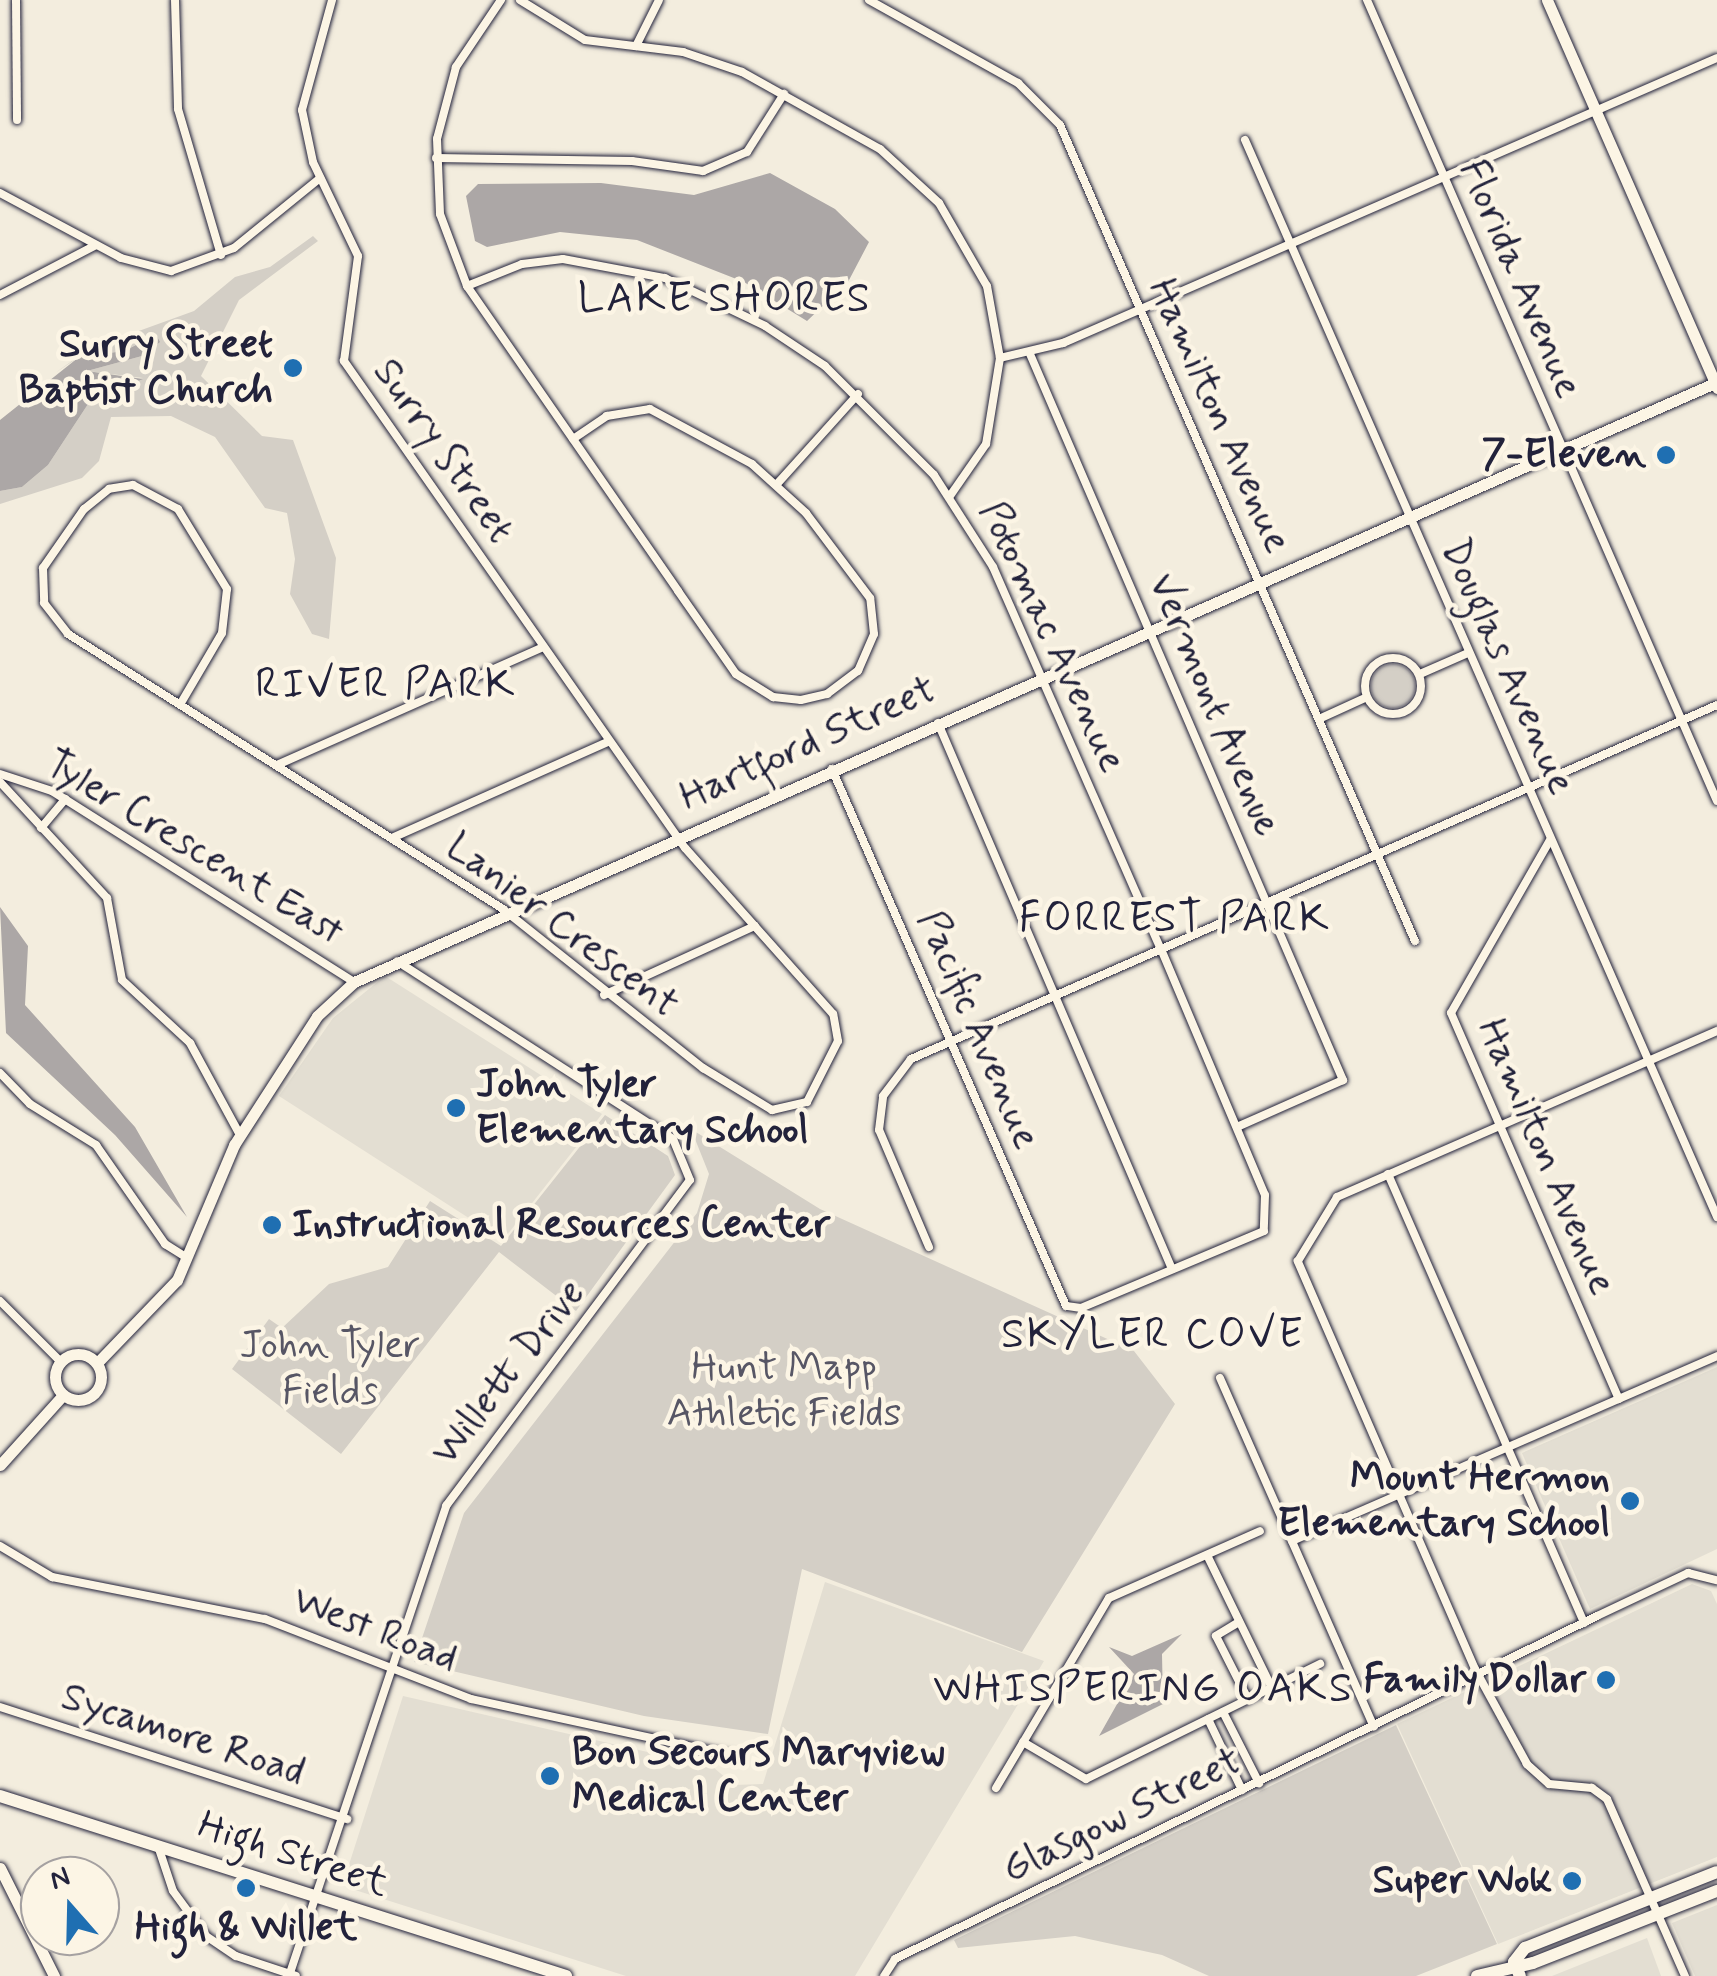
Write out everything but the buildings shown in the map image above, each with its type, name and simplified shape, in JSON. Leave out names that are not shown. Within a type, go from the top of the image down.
[{"type":"main road","name":"High Street","points":[[0,1796],[565,1976]]},
{"type":"main road","points":[[1514,1962],[1525,1948],[1717,1870]]},
{"type":"main road","points":[[1487,1974],[1514,1962],[1533,1963],[1717,1890]]},
{"type":"main road","points":[[1514,1962],[1520,1976]]},
{"type":"street","points":[[16,0],[17,120]]},
{"type":"street","points":[[176,0],[178,109],[221,255]]},
{"type":"street","name":"Surry Street","points":[[332,0],[302,110],[320,178],[358,256],[358,286],[342,336],[349,372],[677,837]]},
{"type":"street","points":[[501,0],[456,67],[436,158],[445,234],[467,286],[572,439],[736,674],[773,697],[800,700],[837,689],[858,671],[875,621],[850,569],[776,484],[706,433],[650,409],[607,416],[572,439]]},
{"type":"street","points":[[520,0],[571,35],[708,59],[784,94],[880,149],[939,202],[987,286],[1000,358],[986,444],[950,496]]},
{"type":"street","points":[[636,46],[659,0]]},
{"type":"street","name":"Hamilton Avenue","points":[[869,0],[1043,102],[1140,309],[1415,941]]},
{"type":"street","name":"Florida Avenue","points":[[1367,0],[1717,801]]},
{"type":"street","points":[[1547,0],[1716,384]]},
{"type":"street","points":[[1000,358],[1030,354],[1140,309],[1717,58]]},
{"type":"street","points":[[436,158],[632,161],[703,171],[747,152],[784,94]]},
{"type":"street","name":"Douglas Avenue","points":[[1245,140],[1717,1217]]},
{"type":"street","points":[[0,194],[96,244],[171,271],[221,255],[320,178]]},
{"type":"street","points":[[0,294],[96,244]]},
{"type":"street","name":"Potomac Avenue","points":[[467,286],[542,260],[640,270],[765,326],[858,394],[950,496],[993,567],[1237,1127],[1269,1222],[1172,1269]]},
{"type":"street","name":"Vermont Avenue","points":[[1030,354],[1343,1080],[1237,1127]]},
{"type":"street","name":"Hartford Street","points":[[0,1463],[63,1395],[94,1394],[96,1363],[170,1290],[240,1135],[318,1016],[354,982],[395,960],[1716,384]]},
{"type":"street","points":[[776,484],[858,394]]},
{"type":"street","name":"Lanier Crescent","points":[[180,703],[222,633],[227,589],[189,520],[152,492],[127,486],[84,509],[46,556],[42,593],[68,634],[506,912],[604,995],[758,1102],[780,1112],[797,1109],[838,1041],[837,1022],[677,837]]},
{"type":"street","points":[[277,766],[544,647]]},
{"type":"street","points":[[1420,674],[1468,653]]},
{"type":"street","points":[[1405,661],[1420,674],[1420,695],[1403,710],[1381,712],[1365,698],[1366,678],[1382,662],[1405,661]]},
{"type":"street","points":[[1319,719],[1365,698]]},
{"type":"street","points":[[929,1247],[878,1118],[901,1068],[950,1040],[1717,705]]},
{"type":"street","points":[[938,723],[1172,1269]]},
{"type":"street","points":[[392,838],[608,742]]},
{"type":"street","name":"Pacific Avenue","points":[[832,770],[1072,1310],[1172,1269]]},
{"type":"street","name":"Tyler Crescent East","points":[[0,774],[65,799],[354,982]]},
{"type":"street","points":[[0,782],[106,898],[122,980],[190,1043],[240,1135]]},
{"type":"street","points":[[41,828],[65,799]]},
{"type":"street","name":"Hamilton Avenue","points":[[1550,840],[1451,1013],[1619,1398]]},
{"type":"street","points":[[604,995],[755,926]]},
{"type":"street","name":"Willett Drive","points":[[292,1975],[394,1673],[426,1552],[458,1486],[690,1180],[673,1139],[395,960]]},
{"type":"street","points":[[1684,1976],[1607,1799],[1534,1773],[1479,1676],[1299,1268],[1306,1244],[1328,1204],[1388,1174],[1717,1031]]},
{"type":"street","points":[[0,1073],[30,1104],[96,1145],[165,1244],[187,1258]]},
{"type":"street","points":[[1388,1174],[1584,1622]]},
{"type":"street","points":[[0,1301],[61,1362]]},
{"type":"street","points":[[63,1395],[55,1375],[61,1362],[79,1354],[96,1363]]},
{"type":"street","points":[[1292,1540],[1717,1356]]},
{"type":"street","points":[[1220,1378],[1374,1727]]},
{"type":"street","points":[[996,1788],[1108,1598],[1260,1531]]},
{"type":"street","name":"West Road","points":[[0,1546],[52,1577],[266,1619],[394,1673],[474,1700],[735,1756]]},
{"type":"street","points":[[1206,1555],[1272,1688]]},
{"type":"street","name":"Glasgow Street","points":[[884,1975],[895,1959],[1584,1622],[1688,1573],[1717,1580]]},
{"type":"street","points":[[1240,1622],[1216,1636],[1248,1700]]},
{"type":"street","points":[[1022,1742],[1086,1779],[1320,1664]]},
{"type":"street","name":"Sycamore Road","points":[[0,1707],[347,1820]]},
{"type":"street","points":[[1223,1712],[1258,1783]]},
{"type":"street","points":[[1208,1719],[1242,1790]]},
{"type":"street","points":[[158,1846],[172,1891],[206,1936],[292,1975]]},
{"type":"street","points":[[0,1868],[54,1976]]},
{"type":"shaded area","points":[[770,173],[835,209],[869,242],[848,282],[807,321],[744,282],[637,240],[560,232],[487,247],[475,241],[466,196],[478,184],[601,183],[694,195]]},
{"type":"shaded area","points":[[156,335],[160,342],[142,356],[87,371],[143,379],[92,398],[48,465],[22,487],[0,491],[0,420],[79,357],[124,351]]},
{"type":"shaded area","points":[[0,907],[28,946],[25,1005],[135,1127],[187,1217],[115,1135],[6,1033]]},
{"type":"shaded area","points":[[385,976],[602,1114],[503,1240],[279,1096],[333,1018]]},
{"type":"shaded area","name":"Mount Hermon Elementary School","points":[[1717,1367],[1717,1549],[1590,1609],[1522,1453]]},
{"type":"shaded area","name":"Bon Secours Maryview Medical Center","points":[[825,1582],[1044,1661],[855,1976],[626,1976],[355,1890],[346,1874],[403,1696],[713,1767],[734,1785],[763,1784]]},
{"type":"shaded area","points":[[1692,1584],[1711,1591],[1717,1604],[1717,1857],[1498,1944],[1397,1724]]},
{"type":"shaded area","points":[[1182,1634],[1162,1654],[1163,1704],[1099,1736],[1134,1674],[1109,1647],[1132,1656]]},
{"type":"shaded area","points":[[1717,1905],[1717,1976],[1695,1976],[1672,1923]]},
{"type":"shaded area","points":[[1647,1938],[1661,1976],[1552,1976]]},
{"type":"green space","points":[[313,236],[318,241],[239,300],[201,376],[262,436],[293,440],[336,558],[329,639],[312,634],[290,594],[295,559],[287,513],[265,508],[215,437],[171,416],[111,417],[99,461],[82,478],[0,504],[0,491],[22,487],[48,465],[92,398],[143,378],[87,371],[142,356],[157,345],[155,335],[124,351],[79,357],[55,373],[89,349],[194,311],[235,277],[270,267]]},
{"type":"green space","points":[[1393,664],[1409,670],[1415,686],[1409,702],[1393,708],[1377,702],[1371,686],[1377,670]]},
{"type":"green space","name":"John Tyler Fields","points":[[605,1115],[668,1156],[675,1175],[576,1311],[499,1252],[341,1454],[232,1369],[269,1319],[282,1328],[329,1284],[388,1267],[430,1201],[501,1246]]},
{"type":"green space","name":"Hunt Mapp Athletic Fields","points":[[691,1129],[820,1209],[1134,1351],[1175,1404],[1022,1652],[802,1569],[768,1734],[644,1716],[414,1662],[464,1513],[697,1213],[709,1174]]},
{"type":"green space","points":[[1396,1725],[1497,1944],[1416,1976],[1209,1976],[1162,1955],[1075,1936],[958,1948],[954,1940]]},
{"type":"place","name":"Surry Street Baptist Church","points":[[293,368]]},
{"type":"place","name":"7-Eleven","points":[[1666,455]]},
{"type":"place","name":"John Tyler Elementary School","points":[[456,1108]]},
{"type":"place","name":"Instructional Resources Center","points":[[272,1225]]},
{"type":"place","name":"Mount Hermon Elementary School","points":[[1630,1501]]},
{"type":"place","name":"Family Dollar","points":[[1606,1680]]},
{"type":"place","name":"Bon Secours Maryview Medical Center","points":[[550,1776]]},
{"type":"place","name":"Super Wok","points":[[1572,1881]]},
{"type":"place","name":"High & Willet","points":[[246,1888]]},
{"type":"district","name":"LAKE SHORES","points":[[725,300]]},
{"type":"district","name":"RIVER PARK","points":[[386,686]]},
{"type":"district","name":"FORREST PARK","points":[[1175,920]]},
{"type":"district","name":"SKYLER COVE","points":[[1153,1336]]},
{"type":"district","name":"WHISPERING OAKS","points":[[1144,1690]]}]
